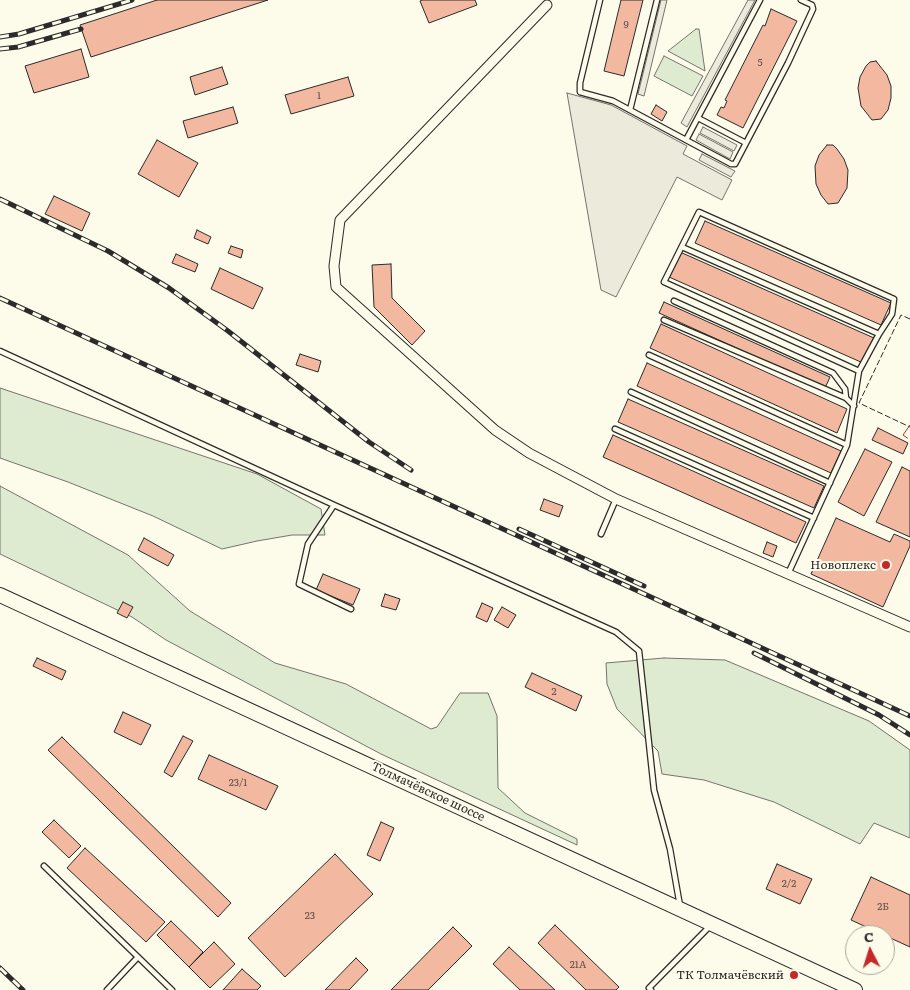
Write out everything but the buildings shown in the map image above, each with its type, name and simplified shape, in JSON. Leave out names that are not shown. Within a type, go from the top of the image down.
[{"type":"main road","name":"Толмачёвское шоссе","points":[[0,595],[855,990]]},
{"type":"street","points":[[548,2],[340,220],[334,266],[336,287],[495,430],[529,453],[616,499],[910,627]]},
{"type":"lane","points":[[600,0],[580,83],[580,92],[613,101],[731,164],[736,162],[746,144],[813,9],[812,5],[805,1]]},
{"type":"lane","points":[[630,110],[657,0]]},
{"type":"lane","points":[[686,140],[760,0]]},
{"type":"lane","points":[[698,118],[746,144]]},
{"type":"lane","points":[[788,574],[847,445],[859,371],[892,314],[894,299],[698,212],[664,282],[859,371]]},
{"type":"lane","points":[[682,246],[879,334]]},
{"type":"lane","points":[[674,301],[833,373],[844,388],[846,398]]},
{"type":"lane","points":[[664,320],[846,398],[854,406]]},
{"type":"lane","points":[[0,352],[616,632],[639,651],[654,790],[670,849],[681,910]]},
{"type":"lane","points":[[650,355],[847,445]]},
{"type":"lane","points":[[631,392],[830,483]]},
{"type":"lane","points":[[615,429],[814,518]]},
{"type":"lane","points":[[601,534],[616,499]]},
{"type":"lane","points":[[334,505],[308,544],[299,584],[351,609]]},
{"type":"lane","points":[[44,866],[172,990]]},
{"type":"lane","points":[[649,989],[711,925]]},
{"type":"lane","points":[[107,990],[138,957]]},
{"type":"green space","points":[[696,29],[699,29],[705,71],[668,51]]},
{"type":"green space","points":[[664,56],[703,76],[692,96],[654,76]]},
{"type":"green space","points":[[0,388],[257,474],[321,509],[325,535],[292,535],[222,549],[153,516],[68,482],[0,458]]},
{"type":"green space","points":[[0,486],[128,555],[190,611],[275,663],[346,684],[431,729],[437,727],[460,693],[488,693],[497,716],[498,788],[525,813],[577,839],[577,845],[381,754],[166,640],[132,617],[0,554]]},
{"type":"green space","points":[[664,658],[725,660],[869,721],[910,750],[910,838],[874,823],[860,844],[774,802],[704,780],[662,774],[658,751],[617,709],[607,684],[606,663]]},
{"type":"shaded area","points":[[661,0],[667,0],[644,96],[638,94]]},
{"type":"shaded area","points":[[748,0],[755,0],[687,127],[681,123]]},
{"type":"shaded area","points":[[567,93],[611,105],[687,146],[683,154],[732,180],[722,200],[677,177],[616,297],[601,290]]},
{"type":"shaded area","points":[[703,127],[737,145],[734,151],[700,133]]},
{"type":"shaded area","points":[[699,134],[733,152],[730,159],[696,140]]},
{"type":"shaded area","points":[[702,154],[735,171],[731,177],[699,160]]},
{"type":"railway","points":[[0,37],[19,34],[132,0]]},
{"type":"railway","points":[[0,49],[18,47],[81,29]]},
{"type":"railway","points":[[0,199],[108,251],[169,288],[228,331],[369,442],[411,470]]},
{"type":"railway","points":[[0,298],[910,716]]},
{"type":"railway","points":[[519,529],[644,586]]},
{"type":"railway","points":[[754,653],[879,715],[910,735]]},
{"type":"railway","points":[[0,968],[23,990]]},
{"type":"fence","points":[[910,319],[901,315],[859,403],[910,427]]},
{"type":"power","points":[[910,425],[903,435],[910,440]]},
{"type":"place","name":"Новоплекс","points":[[886,565]]},
{"type":"place","name":"ТК Толмачёвский","points":[[794,975]]}]
